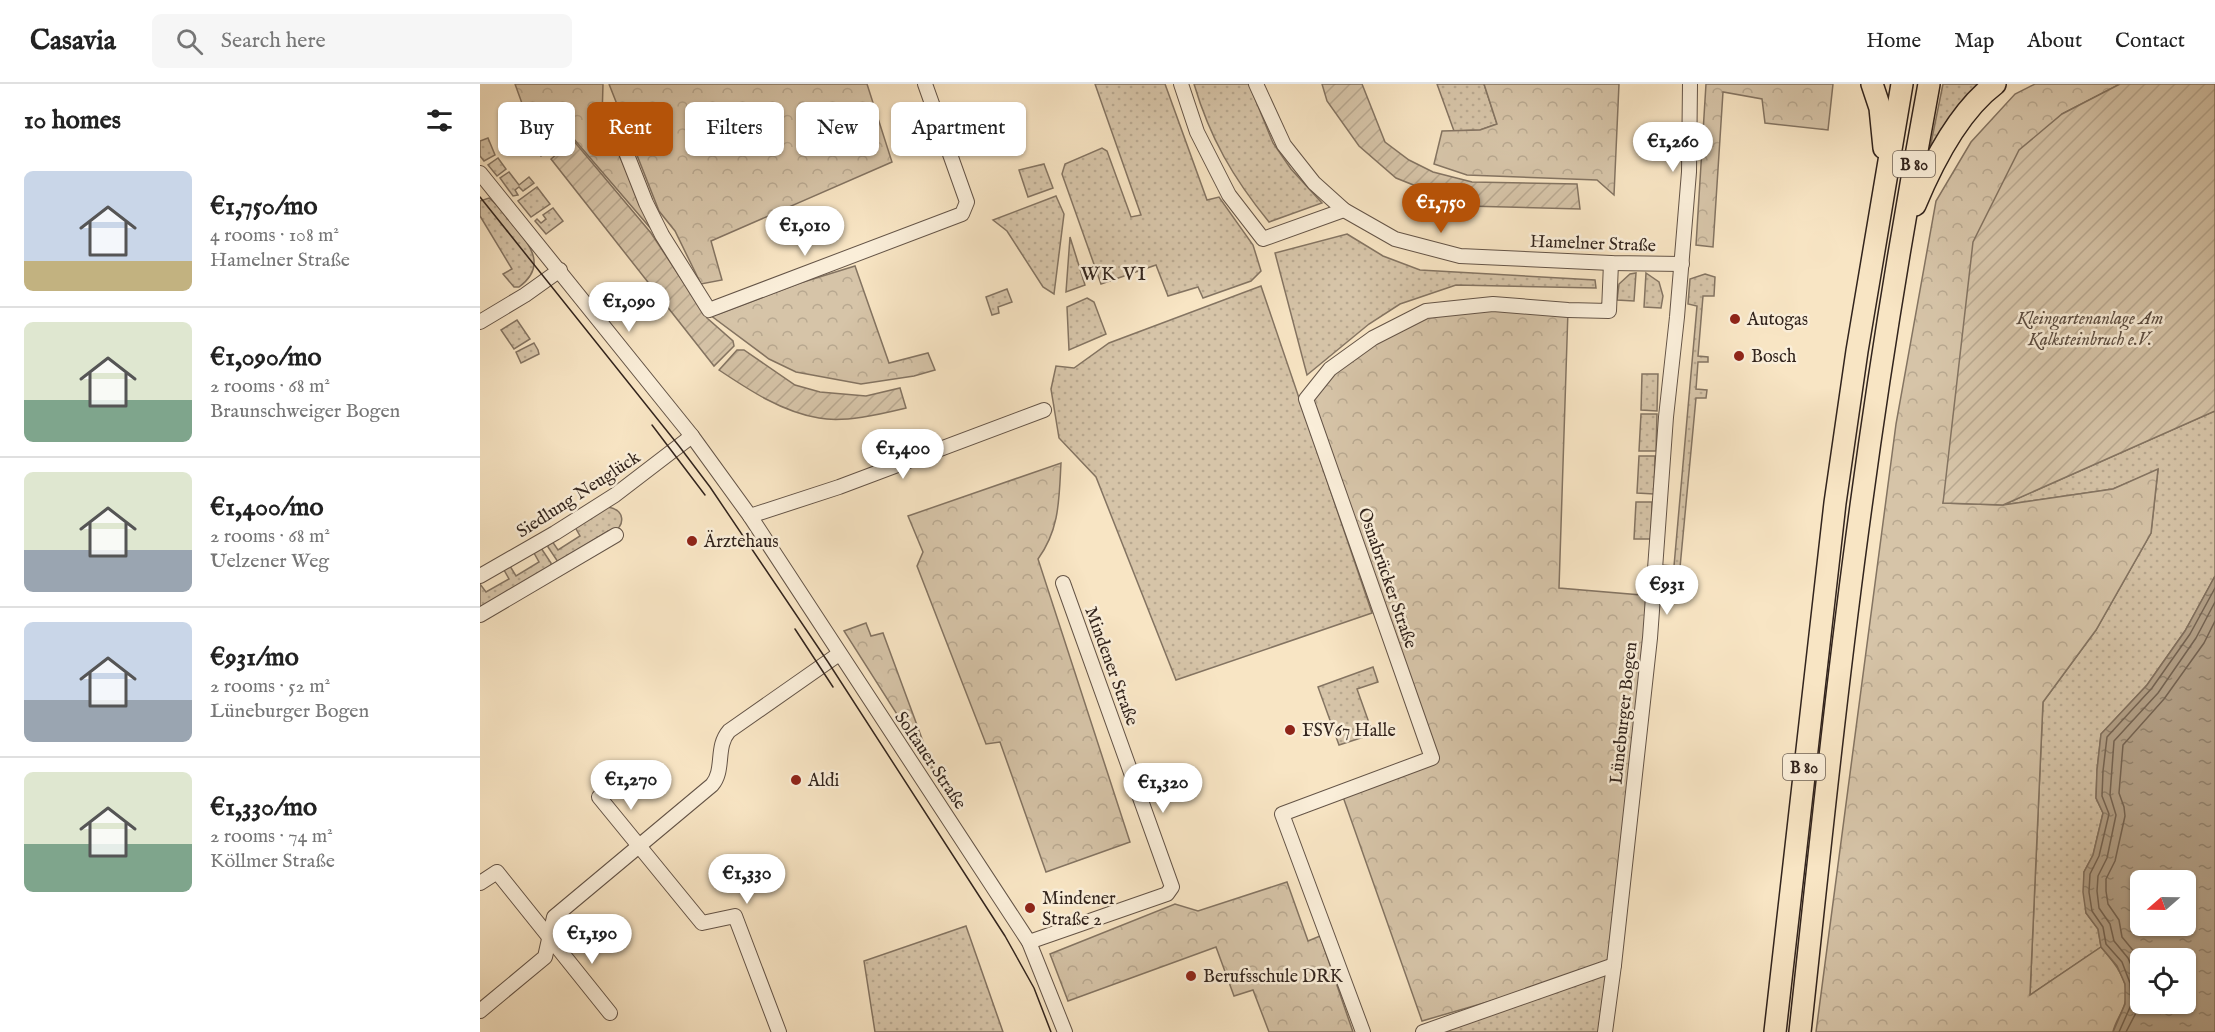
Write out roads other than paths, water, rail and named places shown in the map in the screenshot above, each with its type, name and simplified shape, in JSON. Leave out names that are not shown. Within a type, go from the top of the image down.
[{"type":"highway","points":[[1872,84],[1880,108],[1886,179]]},
{"type":"highway","name":"B 80","points":[[1774,1032],[1835,503],[1857,351],[1902,84]]},
{"type":"highway","name":"B 80","points":[[1800,1032],[1860,509],[1899,245],[1929,84]]},
{"type":"highway","points":[[1899,245],[1920,193],[1940,154],[1970,107],[1995,84]]},
{"type":"street","points":[[627,156],[646,203],[662,235],[709,310],[962,214],[967,202],[925,84]]},
{"type":"street","points":[[1181,84],[1197,132],[1229,195],[1263,239],[1344,210]]},
{"type":"street","name":"Hamelner Straße","points":[[1256,84],[1284,145],[1314,183],[1344,210],[1395,239],[1460,256],[1682,264]]},
{"type":"street","name":"Lüneburger Bogen","points":[[1614,965],[1651,628],[1666,417],[1689,172],[1690,84]]},
{"type":"street","name":"Soltauer Straße","points":[[480,173],[692,436],[750,516],[1029,942],[1065,1032]]},
{"type":"street","name":"Osnabrücker Straße","points":[[1363,1032],[1282,814],[1432,758],[1306,399],[1330,369],[1373,338],[1426,311],[1493,304],[1609,311],[1611,263]]},
{"type":"street","points":[[480,322],[525,295],[560,270]]},
{"type":"street","points":[[750,516],[839,487],[1044,410]]},
{"type":"street","name":"Siedlung Neuglück","points":[[480,576],[615,495],[692,436]]},
{"type":"street","points":[[480,615],[616,535]]},
{"type":"street","name":"Mindener Straße","points":[[1029,942],[1167,894],[1172,888],[1063,583]]},
{"type":"street","points":[[480,1011],[545,957],[554,917],[716,781],[723,742],[729,731],[839,654]]},
{"type":"street","points":[[599,797],[702,922],[735,916],[779,1032]]},
{"type":"street","points":[[480,883],[497,872],[610,1013]]},
{"type":"street","points":[[1423,1032],[1438,1030],[1614,965],[1605,1032]]},
{"type":"water","points":[[2215,576],[2215,1032],[2113,1032],[2125,1004],[2125,984],[2117,966],[2101,947],[2098,929],[2086,913],[2083,892],[2084,872],[2093,855],[2103,813],[2096,798],[2101,734],[2147,685],[2185,631]]},
{"type":"tram line","points":[[480,197],[710,487],[828,662],[1005,936],[1034,988],[1051,1032]]},
{"type":"tram line","points":[[652,425],[705,495]]},
{"type":"tram line","points":[[795,629],[833,687]]},
{"type":"place","name":"Autogas","points":[[1735,319]]},
{"type":"place","name":"Bosch","points":[[1739,356]]},
{"type":"place","name":"Ärztehaus","points":[[692,541]]},
{"type":"place","name":"FSV67 Halle","points":[[1290,730]]},
{"type":"place","name":"Aldi","points":[[796,780]]},
{"type":"place","name":"Mindener Straße 2","points":[[1030,908]]},
{"type":"place","name":"Berufsschule DRK","points":[[1191,976]]},
{"type":"district","name":"WK VI","points":[[1114,273]]},
{"type":"park label","name":"Kleingartenanlage Am Kalksteinbruch e.V.","points":[[2090,328]]}]
